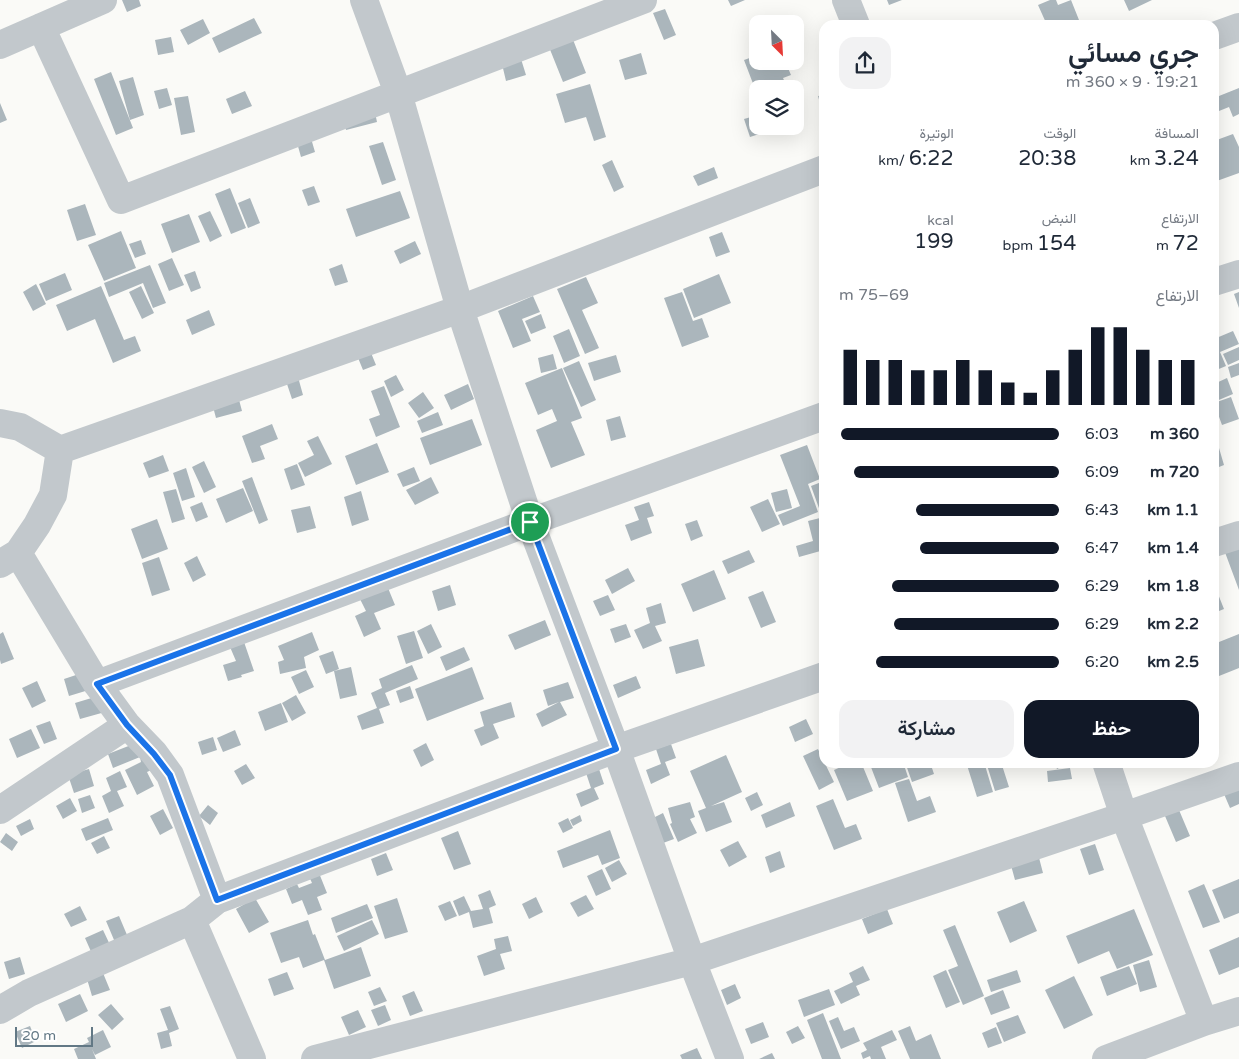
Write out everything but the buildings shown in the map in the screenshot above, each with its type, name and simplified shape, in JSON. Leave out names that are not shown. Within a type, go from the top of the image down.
[{"type":"street","points":[[0,45],[103,0]]},
{"type":"street","points":[[364,0],[398,93],[460,309],[530,522],[730,1059]]},
{"type":"street","points":[[41,27],[121,200],[643,0]]},
{"type":"street","points":[[846,0],[854,20]]},
{"type":"street","points":[[1219,34],[1239,27]]},
{"type":"street","points":[[0,423],[20,427],[60,450],[460,309],[819,171]]},
{"type":"street","points":[[1219,280],[1239,274]]},
{"type":"street","points":[[97,684],[530,522],[819,418]]},
{"type":"street","points":[[60,450],[53,495],[37,525],[9,558],[127,725],[154,754],[170,775],[217,900]]},
{"type":"street","points":[[1219,541],[1239,535]]},
{"type":"street","points":[[0,1010],[29,993],[192,920],[217,900],[616,749],[819,678]]},
{"type":"street","points":[[0,810],[127,725]]},
{"type":"street","points":[[1108,768],[1124,816],[1204,1022]]},
{"type":"street","points":[[315,1059],[692,961],[1239,776]]},
{"type":"street","points":[[192,920],[252,1059]]},
{"type":"street","points":[[1106,1059],[1204,1022],[1239,1011]]},
{"type":"route","points":[[530,522],[616,749],[217,900],[170,775],[154,754],[127,725],[97,684],[530,522]]}]
